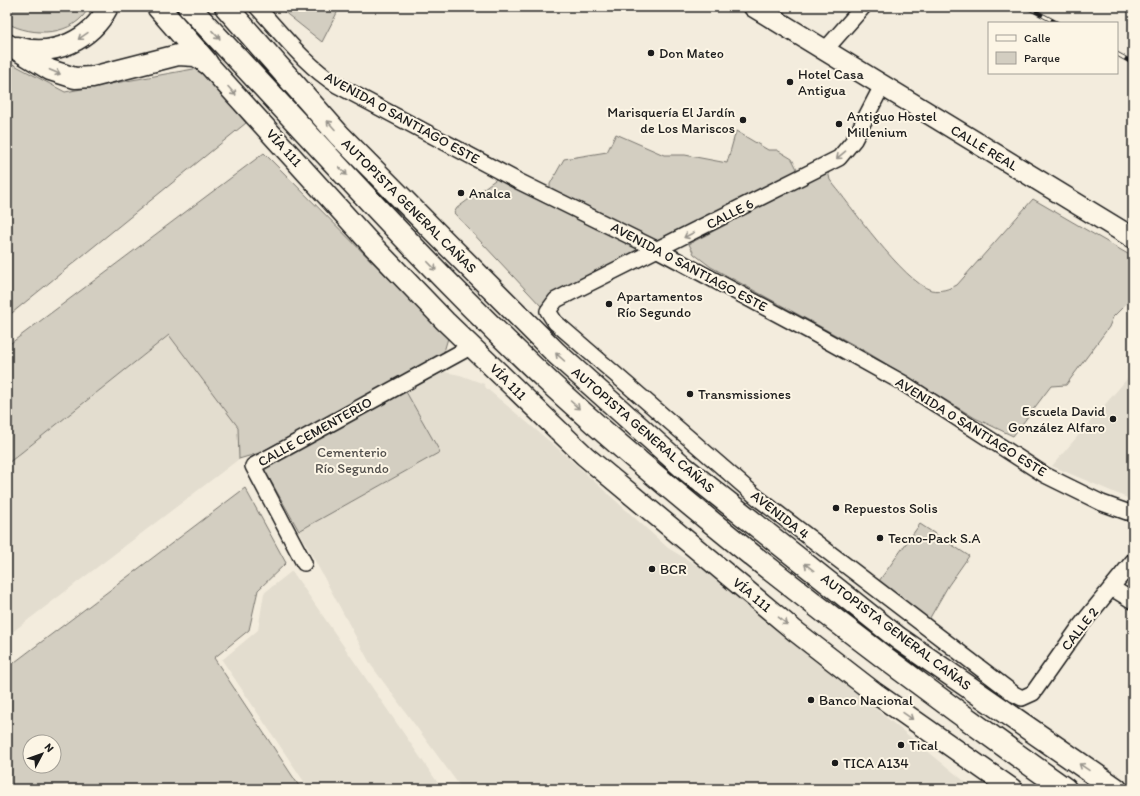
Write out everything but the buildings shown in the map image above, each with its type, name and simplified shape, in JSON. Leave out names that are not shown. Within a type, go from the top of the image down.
[{"type":"highway","points":[[158,7],[206,62]]},
{"type":"highway","name":"AUTOPISTA GENERAL CAÑAS","points":[[189,7],[438,271],[550,382],[667,487],[804,596],[965,718],[1065,789]]},
{"type":"highway","name":"AUTOPISTA GENERAL CAÑAS","points":[[226,8],[339,135],[448,245],[556,353],[683,467],[898,638],[1116,789]]},
{"type":"main road","name":"VÍA 111","points":[[8,44],[24,49],[39,50],[54,49],[69,44],[83,37],[94,27],[108,7]]},
{"type":"main road","name":"CALLE REAL","points":[[754,7],[1133,238]]},
{"type":"main road","name":"VÍA 111","points":[[8,44],[50,70],[75,78],[92,77],[178,55],[195,56],[206,62],[372,245],[472,346],[585,456],[731,578],[875,693],[1012,789]]},
{"type":"street","name":"AVENIDA 0 SANTIAGO ESTE","points":[[258,7],[311,65],[324,77],[518,181],[658,250],[903,383],[1045,475],[1102,503],[1128,512],[1133,512]]},
{"type":"street","points":[[825,50],[863,7]]},
{"type":"street","name":"CALLE 6","points":[[548,311],[556,300],[658,250],[838,158],[854,140],[882,86]]},
{"type":"street","name":"AVENIDA 4","points":[[548,311],[555,322],[759,499],[1014,694],[1022,698],[1028,697]]},
{"type":"street","name":"CALLE CEMENTERIO","points":[[304,563],[253,466],[472,346]]},
{"type":"street","name":"CALLE 2","points":[[1028,697],[1033,693],[1081,625],[1133,561]]},
{"type":"street","points":[[1112,588],[1133,601]]},
{"type":"shaded area","points":[[169,335],[238,427],[239,459],[7,636],[7,464]]},
{"type":"shaded area","points":[[445,372],[460,375],[484,384],[486,388],[554,445],[668,548],[708,572],[974,789],[462,789],[371,665],[299,531],[440,452],[405,390]]},
{"type":"shaded area","name":"Escuela David González Alfaro","points":[[1133,372],[1133,499],[1132,500],[1052,466]]},
{"type":"shaded area","points":[[292,571],[442,789],[309,789],[222,660],[258,630],[264,593]]},
{"type":"green space","points":[[7,7],[89,7],[82,17],[73,24],[52,32],[40,32],[17,28],[7,23]]},
{"type":"green space","points":[[278,7],[340,7],[322,42]]},
{"type":"green space","points":[[7,61],[65,92],[199,68],[246,123],[7,317]]},
{"type":"green space","points":[[736,131],[768,150],[777,150],[792,159],[798,171],[664,241],[656,240],[574,202],[550,188],[550,184],[564,159],[607,152],[616,134],[664,155],[685,155],[727,163]]},
{"type":"green space","points":[[264,153],[448,338],[443,355],[259,453],[239,459],[238,427],[169,335],[7,464],[7,346]]},
{"type":"green space","points":[[828,171],[830,180],[892,258],[919,284],[931,290],[945,290],[957,285],[1033,199],[1133,257],[1133,297],[1113,317],[1109,327],[1066,385],[1051,386],[1013,436],[975,418],[865,351],[711,267],[694,254],[689,244]]},
{"type":"green space","points":[[499,177],[646,253],[541,306],[454,213],[457,208]]},
{"type":"green space","name":"Cementerio Río Segundo","points":[[405,390],[440,452],[299,531],[264,469]]},
{"type":"green space","points":[[245,488],[286,563],[258,590],[249,630],[214,658],[301,789],[7,789],[7,668]]},
{"type":"green space","points":[[920,524],[969,556],[948,586],[927,623],[879,581]]},
{"type":"railway","points":[[1027,7],[1055,22]]},
{"type":"railway","points":[[1118,55],[1133,63]]},
{"type":"place","name":"Don Mateo","points":[[651,53]]},
{"type":"place","name":"Hotel Casa Antigua","points":[[790,82]]},
{"type":"place","name":"Marisquería El Jardín de Los Mariscos","points":[[743,120]]},
{"type":"place","name":"Antiguo Hostel Millenium","points":[[839,124]]},
{"type":"place","name":"Analca","points":[[461,193]]},
{"type":"place","name":"Apartamentos Río Segundo","points":[[609,304]]},
{"type":"place","name":"Transmissiones","points":[[690,394]]},
{"type":"place","name":"Escuela David González Alfaro","points":[[1113,419]]},
{"type":"place","name":"Repuestos Solis","points":[[836,508]]},
{"type":"place","name":"Tecno-Pack S.A","points":[[880,538]]},
{"type":"place","name":"BCR","points":[[652,569]]},
{"type":"place","name":"Banco Nacional","points":[[811,700]]},
{"type":"place","name":"Tical","points":[[901,745]]},
{"type":"place","name":"TICA A134","points":[[835,763]]}]
